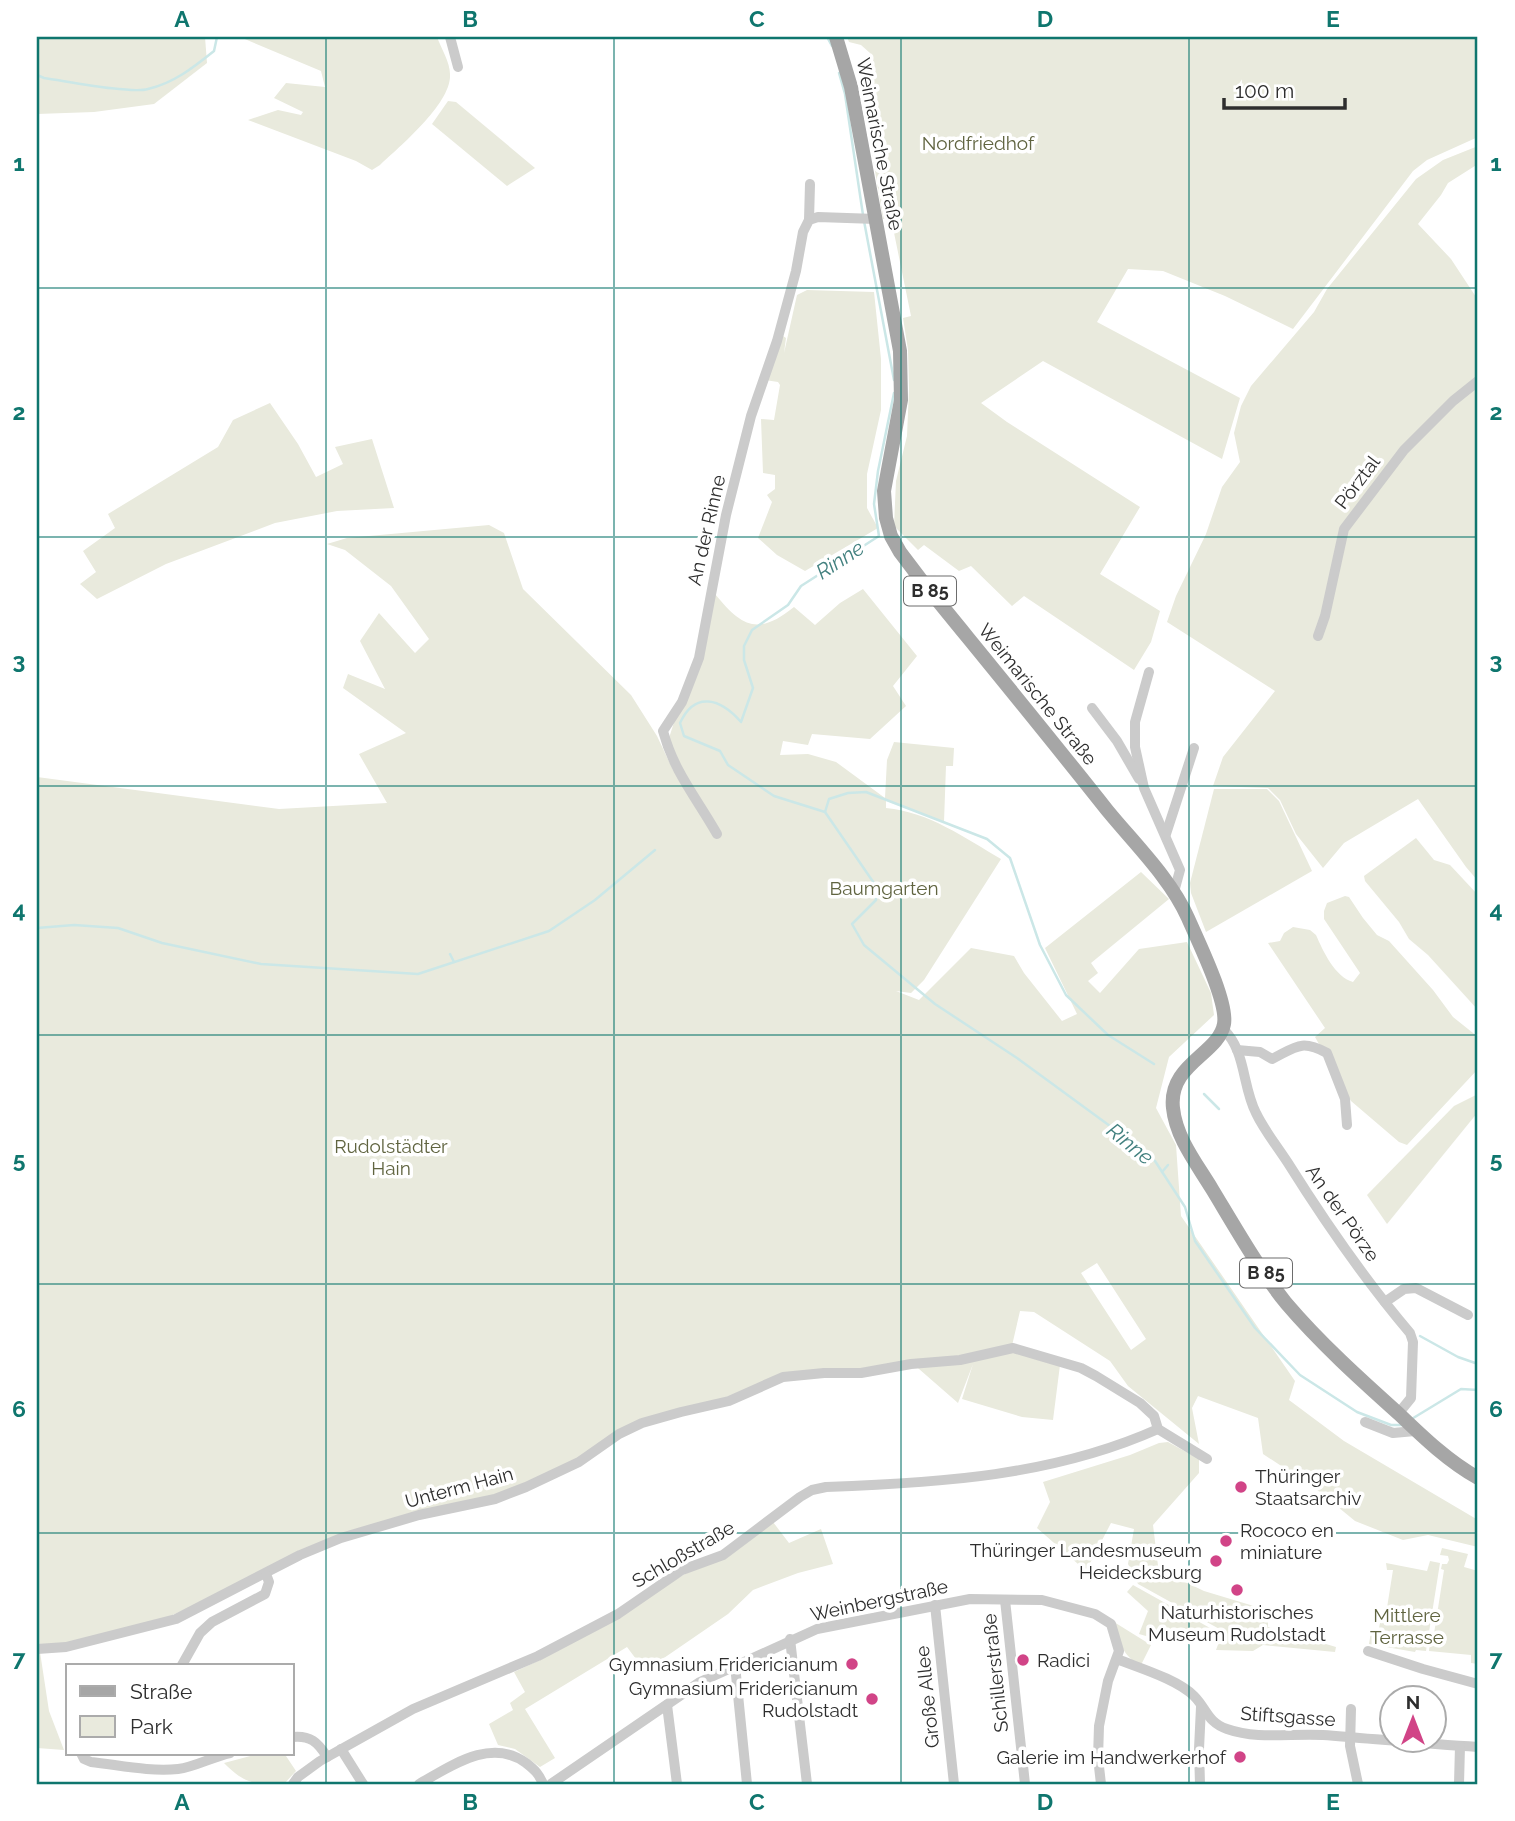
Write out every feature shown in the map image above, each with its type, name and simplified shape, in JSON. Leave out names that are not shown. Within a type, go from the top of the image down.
[{"type":"main road","name":"Weimarische Straße","points":[[836,37],[851,87],[868,220],[894,319],[901,374],[901,400],[884,491],[886,518],[891,536],[925,585],[1174,892],[1188,918],[1221,998],[1225,1018],[1223,1029]]},
{"type":"main road","name":"B 85","points":[[1223,1029],[1216,1040],[1191,1062],[1180,1077],[1172,1100],[1178,1130],[1190,1154],[1285,1301],[1321,1341],[1406,1422],[1441,1453],[1478,1478]]},
{"type":"street","points":[[450,37],[458,67]]},
{"type":"street","name":"An der Rinne","points":[[717,834],[676,769],[663,731],[682,702],[699,657],[726,515],[748,429],[777,341],[796,271],[803,232],[809,220],[810,184]]},
{"type":"street","points":[[809,220],[818,217],[868,220]]},
{"type":"street","name":"Pörztal","points":[[1318,636],[1328,606],[1344,529],[1404,450],[1453,401],[1478,381]]},
{"type":"street","points":[[1149,672],[1135,722],[1135,747],[1144,788],[1180,870],[1174,892]]},
{"type":"street","name":"Weimarische Straße","points":[[1092,708],[1117,741],[1144,788]]},
{"type":"street","points":[[1166,834],[1194,748]]},
{"type":"street","name":"An der Pörze","points":[[1223,1029],[1233,1039],[1255,1112],[1315,1206],[1410,1333],[1413,1342],[1411,1398],[1406,1422]]},
{"type":"street","points":[[1237,1050],[1253,1051],[1272,1059],[1301,1044],[1308,1044],[1326,1053],[1345,1099],[1348,1125]]},
{"type":"street","points":[[1385,1302],[1404,1289],[1416,1288],[1468,1315]]},
{"type":"street","name":"Unterm Hain","points":[[37,1648],[66,1647],[176,1619],[300,1555],[341,1538],[419,1515],[495,1499],[526,1488],[579,1462],[618,1434],[642,1423],[729,1401],[783,1377],[861,1373],[911,1364],[960,1360],[1013,1348],[1082,1368],[1140,1403],[1154,1416],[1158,1429]]},
{"type":"street","points":[[1365,1422],[1393,1433],[1406,1422]]},
{"type":"street","points":[[1158,1429],[1207,1459]]},
{"type":"street","name":"Schloßstraße","points":[[293,1784],[298,1777],[327,1757],[413,1709],[538,1656],[618,1614],[682,1570],[723,1555],[812,1490],[826,1487],[926,1484],[1015,1472],[1126,1443],[1158,1429]]},
{"type":"street","points":[[183,1664],[201,1633],[212,1622],[265,1594],[269,1582],[266,1574]]},
{"type":"street","name":"Weinbergstraße","points":[[551,1784],[700,1682],[790,1639],[817,1629],[935,1605],[971,1600],[1005,1600]]},
{"type":"street","points":[[1005,1600],[1042,1600],[1108,1620],[1119,1651],[1106,1690],[1100,1726],[1098,1758],[1101,1784]]},
{"type":"street","name":"Schillerstraße","points":[[1005,1600],[1025,1784]]},
{"type":"street","name":"Große Allee","points":[[935,1605],[954,1784]]},
{"type":"street","points":[[790,1639],[807,1784]]},
{"type":"street","points":[[1368,1650],[1478,1685]]},
{"type":"street","name":"Stiftsgasse","points":[[1117,1659],[1181,1686],[1195,1697],[1213,1722],[1248,1734],[1320,1735],[1478,1747]]},
{"type":"street","points":[[735,1665],[747,1784]]},
{"type":"street","points":[[667,1705],[677,1784]]},
{"type":"street","points":[[1200,1784],[1201,1707]]},
{"type":"street","points":[[1351,1709],[1349,1738],[1357,1784]]},
{"type":"street","points":[[294,1737],[311,1738],[327,1757]]},
{"type":"street","points":[[1459,1784],[1460,1746]]},
{"type":"street","points":[[341,1749],[363,1784]]},
{"type":"street","points":[[419,1784],[455,1764],[477,1755],[498,1751],[515,1755],[538,1773],[543,1784]]},
{"type":"street","points":[[81,1755],[91,1762],[167,1770],[184,1768],[220,1755]]},
{"type":"green space","points":[[37,37],[205,37],[207,63],[154,104],[94,112],[37,114]]},
{"type":"green space","points":[[240,37],[437,37],[449,65],[448,85],[434,111],[411,136],[372,170],[356,161],[248,120],[278,110],[301,115],[303,112],[274,98],[286,83],[325,87],[321,71]]},
{"type":"green space","name":"Nordfriedhof","points":[[847,37],[1478,37],[1478,137],[1427,160],[1413,171],[1293,329],[1225,296],[1163,271],[1128,269],[1097,322],[1240,398],[1222,459],[1043,361],[981,403],[1140,507],[1100,574],[1160,611],[1151,642],[1134,670],[1024,596],[1012,606],[971,566],[959,571],[924,545],[918,550],[894,526],[896,481],[907,436],[908,350],[903,318],[911,316],[891,218],[883,219],[862,93],[872,61],[870,53],[861,45],[849,42]]},
{"type":"green space","points":[[448,101],[456,102],[535,168],[507,186],[432,124]]},
{"type":"green space","points":[[1478,146],[1478,164],[1448,183],[1418,224],[1451,259],[1478,300],[1478,881],[1418,799],[1344,843],[1323,868],[1296,834],[1280,800],[1268,788],[1213,786],[1223,757],[1275,691],[1167,622],[1176,596],[1206,534],[1222,487],[1240,462],[1234,433],[1241,406],[1251,386],[1314,312],[1327,289],[1416,179],[1443,160]]},
{"type":"green space","points":[[807,290],[874,292],[881,359],[881,410],[867,474],[867,508],[878,528],[805,571],[777,555],[758,538],[772,502],[767,495],[775,489],[775,475],[763,473],[761,419],[774,420],[780,385],[778,382],[765,380],[783,336],[786,338],[784,353],[797,295]]},
{"type":"green space","points":[[270,403],[298,444],[316,477],[343,464],[335,447],[372,439],[394,508],[337,511],[275,523],[166,564],[97,599],[80,584],[96,572],[83,551],[115,528],[108,514],[218,447],[233,420]]},
{"type":"green space","name":"Rudolstädter Hain","points":[[489,525],[504,533],[523,589],[631,695],[657,736],[673,770],[679,767],[669,738],[715,594],[734,614],[751,624],[770,622],[794,607],[815,625],[840,603],[863,589],[917,656],[893,686],[906,706],[870,739],[812,734],[808,745],[783,741],[780,755],[808,754],[836,762],[885,798],[887,760],[894,742],[954,748],[953,766],[946,766],[944,822],[886,799],[886,808],[902,810],[932,820],[1001,859],[924,980],[911,993],[896,991],[919,1000],[971,948],[1014,956],[1062,1021],[1077,1014],[1045,948],[1141,872],[1169,899],[1091,963],[1098,973],[1088,981],[1100,993],[1139,949],[1187,942],[1211,993],[1214,1015],[1169,1057],[1156,1108],[1176,1145],[1181,1216],[1295,1381],[1289,1400],[1344,1441],[1478,1520],[1478,1547],[1428,1535],[1403,1540],[1355,1521],[1316,1489],[1263,1454],[1258,1418],[1198,1396],[1192,1408],[1199,1444],[1128,1386],[1110,1361],[1034,1312],[1020,1311],[1011,1350],[1060,1365],[1053,1420],[1022,1417],[962,1399],[973,1364],[958,1403],[911,1362],[861,1371],[824,1370],[662,1415],[572,1462],[499,1494],[357,1530],[164,1619],[60,1645],[37,1646],[37,777],[279,809],[387,803],[359,754],[406,733],[343,688],[348,674],[385,689],[360,641],[379,613],[415,653],[429,639],[391,586],[345,550],[327,544],[347,538]],"holes":[[[1097,1263],[1146,1339],[1131,1350],[1081,1273]]]},
{"type":"green space","points":[[1214,789],[1267,789],[1279,801],[1312,871],[1206,932],[1191,893],[1190,883]]},
{"type":"green space","points":[[1416,838],[1434,860],[1450,865],[1478,895],[1478,1010],[1428,955],[1409,939],[1399,922],[1365,881],[1364,876]]},
{"type":"green space","points":[[1349,897],[1377,935],[1389,941],[1433,990],[1453,1017],[1478,1037],[1478,1069],[1407,1145],[1399,1142],[1351,1101],[1315,1037],[1325,1028],[1268,943],[1280,941],[1284,933],[1293,927],[1310,930],[1316,935],[1335,969],[1353,982],[1360,973],[1324,919],[1327,903]]},
{"type":"green space","points":[[1478,1094],[1478,1112],[1387,1224],[1367,1195],[1454,1106]]},
{"type":"green space","points":[[1168,1442],[1199,1459],[1199,1473],[1153,1525],[1159,1574],[1257,1607],[1259,1614],[1268,1622],[1268,1627],[1336,1647],[1335,1652],[1263,1645],[1253,1651],[1216,1650],[1223,1631],[1138,1584],[1128,1564],[1134,1529],[1111,1523],[1086,1571],[1037,1528],[1050,1502],[1043,1482]]},
{"type":"green space","points":[[773,1522],[789,1543],[821,1529],[833,1564],[798,1573],[753,1590],[728,1614],[645,1671],[627,1647],[525,1709],[555,1758],[540,1767],[515,1749],[498,1745],[489,1724],[513,1710],[510,1703],[525,1692],[514,1672],[540,1660]]},
{"type":"green space","points":[[1442,1548],[1468,1554],[1464,1567],[1478,1571],[1478,1664],[1471,1663],[1471,1655],[1429,1651],[1444,1570],[1441,1569],[1442,1564],[1447,1564],[1449,1560],[1448,1556],[1440,1555]]},
{"type":"green space","name":"Mittlere Terrasse","points":[[1430,1561],[1440,1563],[1426,1651],[1415,1652],[1369,1644],[1371,1632],[1379,1628],[1382,1612],[1386,1614],[1393,1570],[1387,1570],[1386,1563],[1427,1571]]},
{"type":"green space","points":[[1133,1585],[1219,1633],[1217,1635],[1193,1631],[1146,1636],[1139,1634],[1148,1611],[1127,1592]]},
{"type":"green space","points":[[1114,1622],[1151,1645],[1141,1665],[1126,1653]]},
{"type":"green space","points":[[37,1652],[40,1652],[49,1711],[64,1750],[37,1748]]},
{"type":"green space","points":[[254,1755],[285,1755],[296,1771],[284,1784],[258,1783],[238,1776],[224,1763]]},
{"type":"waterway","points":[[37,75],[113,89],[148,89],[175,79],[199,63],[214,51],[217,37]]},
{"type":"waterway","name":"Rinne","points":[[827,37],[832,46]]},
{"type":"waterway","name":"Rinne","points":[[839,73],[845,94],[863,215]]},
{"type":"waterway","name":"Rinne","points":[[864,221],[894,380]]},
{"type":"waterway","name":"Rinne","points":[[894,393],[874,504],[879,536],[801,586],[788,605],[752,630],[744,646],[744,660],[753,688],[741,722],[725,708],[701,702],[693,706],[680,723],[684,736],[720,751],[728,765],[774,796],[825,812],[876,886],[876,900],[852,924],[864,945],[935,1004],[1017,1058],[1155,1161],[1185,1207],[1195,1241],[1255,1328],[1300,1375],[1357,1412],[1391,1425],[1402,1425]]},
{"type":"waterway","name":"Rinne","points":[[825,812],[829,799],[848,793],[866,792],[987,839],[1010,858],[1040,945],[1066,995],[1108,1035],[1154,1064]]},
{"type":"waterway","points":[[37,928],[74,925],[118,928],[162,943],[261,964],[418,974],[549,931],[595,900],[655,850]]},
{"type":"waterway","points":[[450,954],[454,962]]},
{"type":"waterway","name":"Rinne","points":[[1204,1094],[1219,1109]]},
{"type":"waterway","points":[[1162,1172],[1168,1165]]},
{"type":"waterway","name":"Rinne","points":[[1420,1336],[1458,1357],[1478,1364]]},
{"type":"waterway","name":"Rinne","points":[[1410,1420],[1461,1389],[1478,1390]]},
{"type":"place","name":"Thüringer Staatsarchiv","points":[[1241,1487]]},
{"type":"place","name":"Rococo en miniature","points":[[1226,1541]]},
{"type":"place","name":"Thüringer Landesmuseum Heidecksburg","points":[[1216,1561]]},
{"type":"place","name":"Naturhistorisches Museum Rudolstadt","points":[[1237,1590]]},
{"type":"place","name":"Radici","points":[[1023,1660]]},
{"type":"place","name":"Gymnasium Fridericianum","points":[[852,1664]]},
{"type":"place","name":"Gymnasium Fridericianum Rudolstadt","points":[[872,1699]]},
{"type":"place","name":"Galerie im Handwerkerhof","points":[[1240,1757]]},
{"type":"park label","name":"Baumgarten","points":[[884,888]]}]
